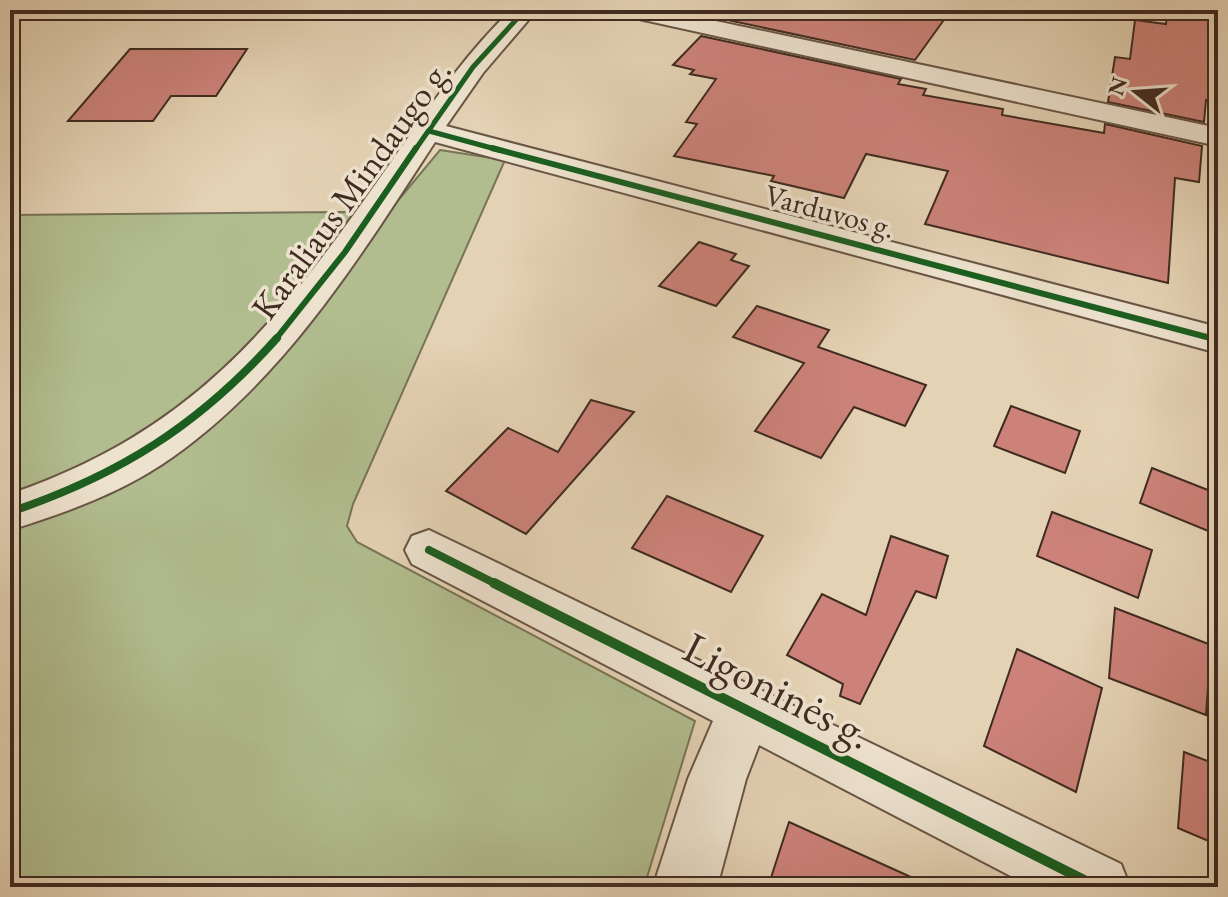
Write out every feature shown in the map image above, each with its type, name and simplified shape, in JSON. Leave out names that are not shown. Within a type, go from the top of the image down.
[{"type":"street","name":"Karaliaus Mindaugo g.","points":[[10,512],[102,477],[144,454],[187,424],[254,364],[310,302],[469,73],[525,10]]},
{"type":"street","points":[[630,10],[1218,137]]},
{"type":"street","name":"Varduvos g.","points":[[429,131],[1218,340]]},
{"type":"street","name":"Ligoninės g.","points":[[429,550],[1098,887]]},
{"type":"street","points":[[685,887],[717,779],[745,710]]},
{"type":"green space","points":[[440,150],[505,160],[353,504],[347,526],[357,542],[695,721],[644,887],[10,887],[10,215],[343,212],[386,215]]},
{"type":"building","points":[[726,10],[951,10],[915,60],[718,18]]},
{"type":"building","points":[[1167,10],[1218,10],[1218,102],[1206,100],[1204,122],[1108,102],[1115,57],[1130,59],[1135,20],[1166,24]]},
{"type":"building","points":[[701,36],[901,79],[898,84],[926,89],[923,95],[1003,109],[1002,115],[1104,133],[1105,124],[1202,146],[1199,182],[1175,178],[1168,283],[925,224],[948,171],[866,154],[844,198],[771,181],[774,176],[674,156],[697,124],[686,122],[716,79],[690,74],[694,70],[673,65]]},
{"type":"building","points":[[130,49],[247,49],[216,96],[171,96],[153,121],[68,121]]},
{"type":"building","points":[[699,242],[736,254],[731,260],[749,266],[716,306],[659,286]]},
{"type":"building","points":[[757,306],[829,330],[818,347],[926,385],[905,426],[854,407],[821,458],[755,431],[804,363],[733,337]]},
{"type":"building","points":[[591,400],[634,412],[526,534],[446,491],[508,428],[558,452]]},
{"type":"building","points":[[1011,406],[1080,431],[1065,473],[994,446]]},
{"type":"building","points":[[1152,468],[1218,494],[1218,535],[1140,503]]},
{"type":"building","points":[[667,496],[763,536],[731,592],[632,548]]},
{"type":"building","points":[[1052,512],[1152,550],[1138,598],[1037,556]]},
{"type":"building","points":[[891,536],[948,556],[936,598],[916,591],[860,704],[840,696],[843,684],[787,655],[822,594],[866,615]]},
{"type":"building","points":[[1115,608],[1211,645],[1206,715],[1109,678]]},
{"type":"building","points":[[1017,649],[1102,688],[1076,792],[984,746]]},
{"type":"building","points":[[1184,752],[1218,765],[1218,845],[1178,828]]},
{"type":"building","points":[[789,822],[933,887],[768,887]]},
{"type":"cycle path","points":[[10,512],[112,472],[184,427],[220,397],[286,328],[316,290],[458,88],[490,47],[525,10]]},
{"type":"cycle path","points":[[429,131],[1218,340]]},
{"type":"cycle path","points":[[429,550],[1098,887]]}]
